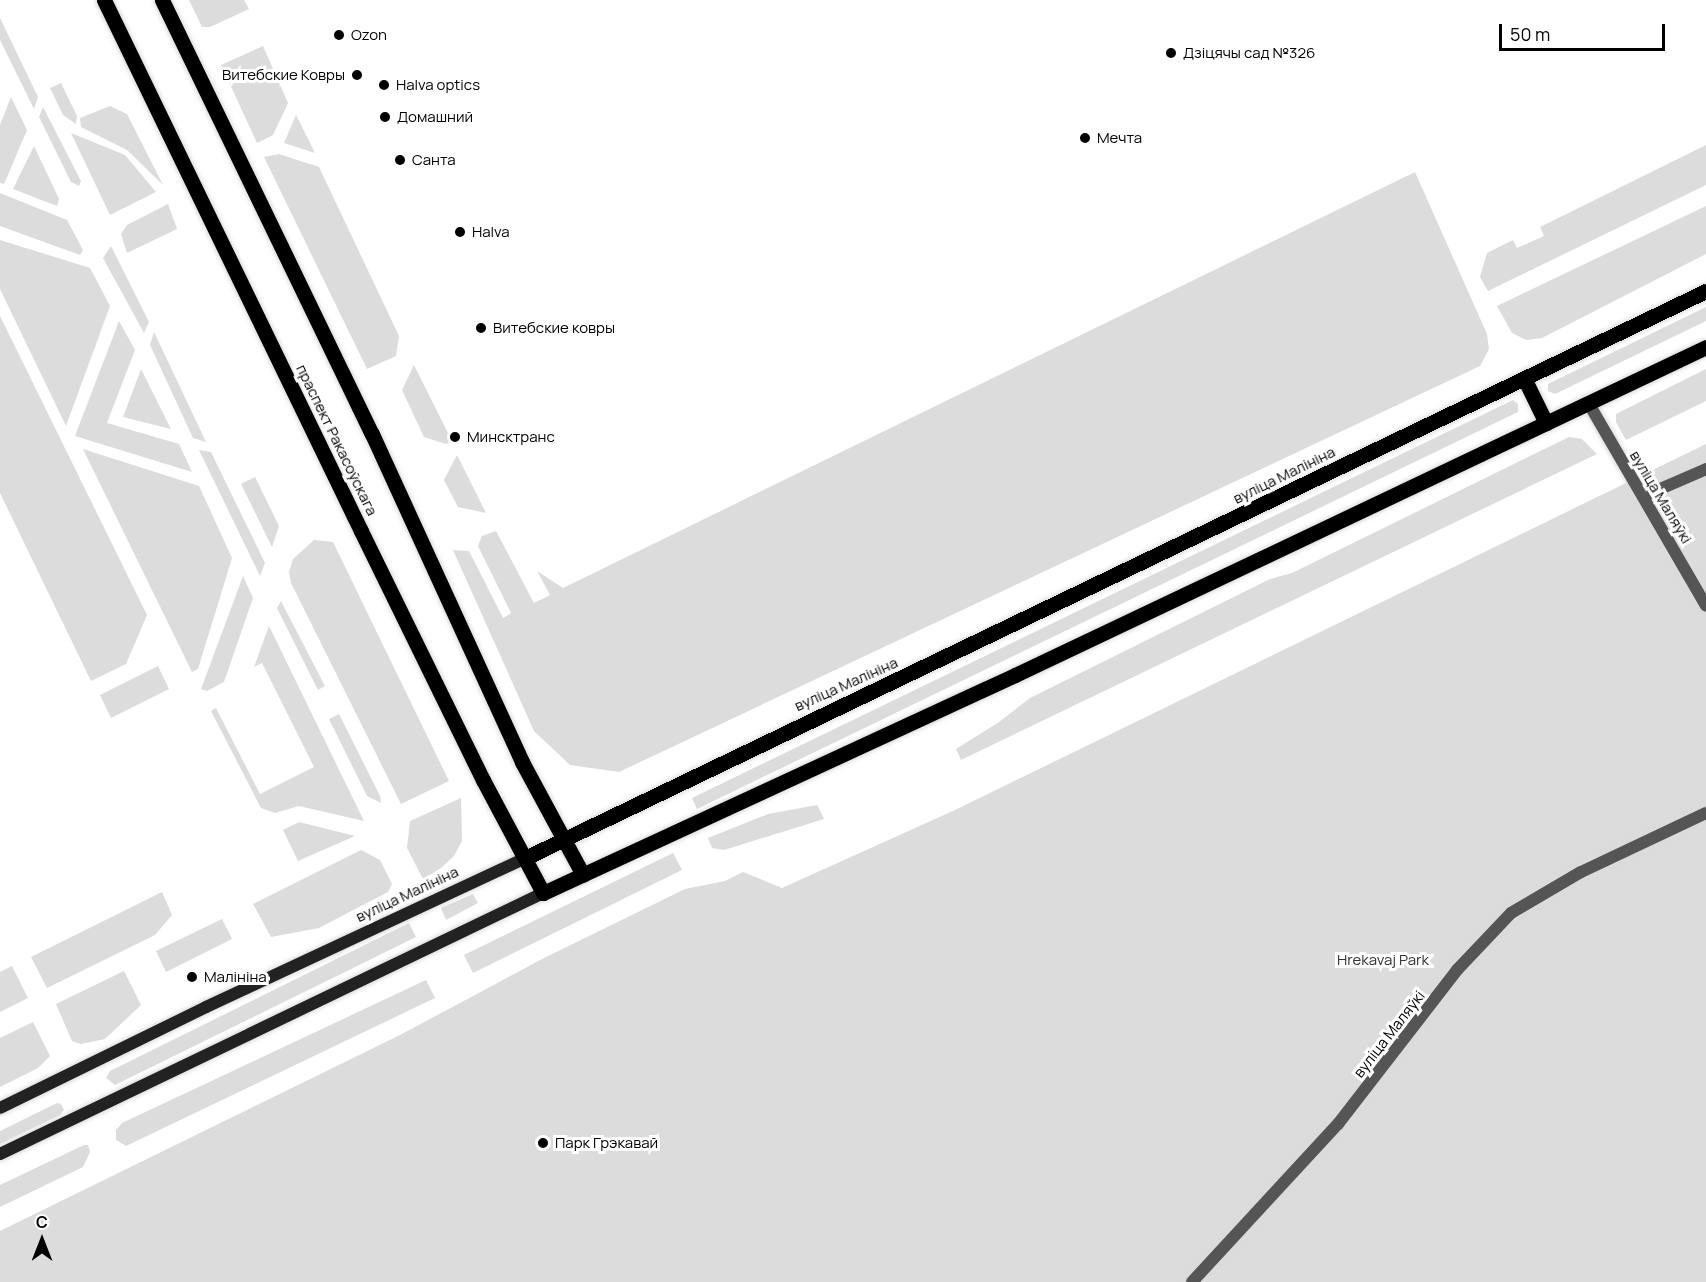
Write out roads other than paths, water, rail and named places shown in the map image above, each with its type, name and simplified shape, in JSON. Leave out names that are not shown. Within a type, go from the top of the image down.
[{"type":"main road","name":"праспект Ракасоўскага","points":[[104,0],[483,780],[543,893]]},
{"type":"main road","points":[[162,0],[372,434],[522,762],[583,875]]},
{"type":"main road","name":"вуліца Малініна","points":[[0,1108],[206,1007],[564,840],[1706,291]]},
{"type":"main road","points":[[0,1154],[543,893],[1589,404],[1706,347]]},
{"type":"main road","points":[[1525,380],[1546,423]]},
{"type":"street","name":"вуліца Маляўкі","points":[[1589,404],[1706,606]]},
{"type":"street","points":[[1644,496],[1706,469]]},
{"type":"street","name":"вуліца Маляўкі","points":[[1192,1282],[1338,1124],[1458,970],[1511,913],[1581,872],[1706,813]]},
{"type":"place","name":"Ozon","points":[[339,35]]},
{"type":"place","name":"Дзіцячы сад №326","points":[[1171,53]]},
{"type":"place","name":"Витебские Ковры","points":[[357,75]]},
{"type":"place","name":"Halva optics","points":[[384,85]]},
{"type":"place","name":"Домашний","points":[[385,117]]},
{"type":"place","name":"Мечта","points":[[1085,138]]},
{"type":"place","name":"Санта","points":[[400,160]]},
{"type":"place","name":"Halva","points":[[460,232]]},
{"type":"place","name":"Витебские ковры","points":[[481,328]]},
{"type":"place","name":"Минсктранс","points":[[455,437]]},
{"type":"place","name":"Малініна","points":[[192,977]]},
{"type":"place","name":"Парк Грэкавай","points":[[543,1143]]},
{"type":"park label","name":"Hrekavaj Park","points":[[1383,960]]}]
